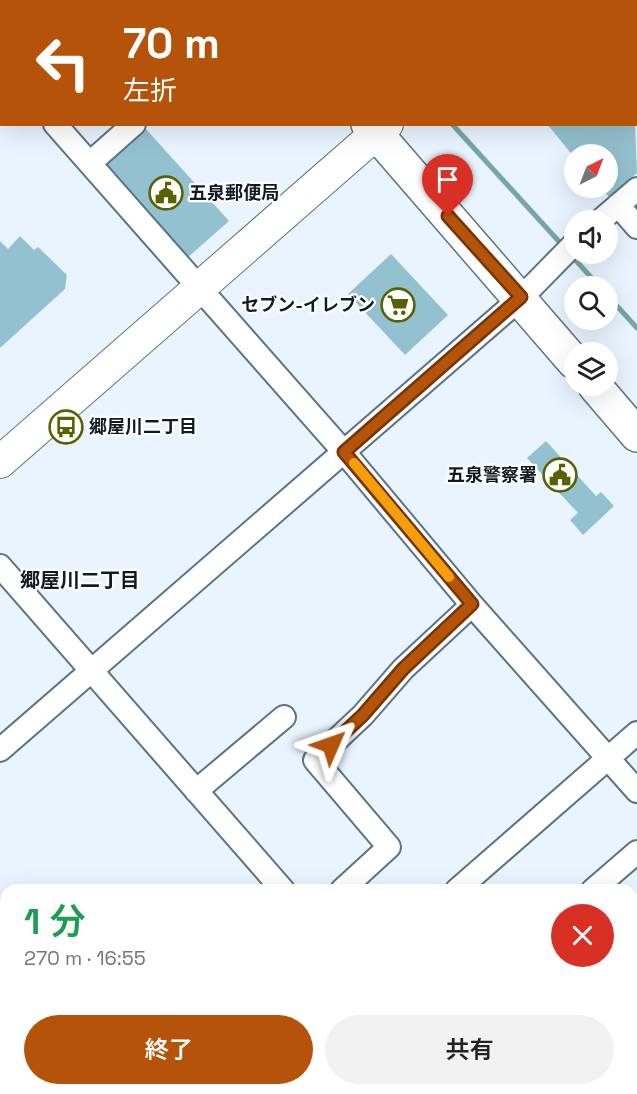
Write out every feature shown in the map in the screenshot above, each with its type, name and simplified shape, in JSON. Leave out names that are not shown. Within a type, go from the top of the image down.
[{"type":"main road","points":[[377,128],[564,350]]},
{"type":"main road","points":[[604,396],[637,435]]},
{"type":"street","points":[[57,126],[344,452],[472,604],[637,790]]},
{"type":"street","points":[[90,163],[132,126]]},
{"type":"street","points":[[0,462],[377,128]]},
{"type":"street","points":[[613,210],[637,189]]},
{"type":"street","points":[[618,206],[637,227]]},
{"type":"street","points":[[0,750],[89,670],[521,297],[564,254]]},
{"type":"street","points":[[0,566],[278,884]]},
{"type":"street","points":[[349,884],[389,848],[315,760],[363,715],[403,669],[472,604]]},
{"type":"street","points":[[196,791],[284,717]]},
{"type":"street","points":[[464,884],[637,734]]},
{"type":"street","points":[[601,884],[637,852]]},
{"type":"building","points":[[549,126],[635,126],[637,173],[618,189],[618,144],[564,145]]},
{"type":"building","points":[[145,128],[229,221],[186,259],[103,166]]},
{"type":"building","points":[[20,236],[34,250],[38,247],[67,275],[65,289],[0,348],[0,241],[8,249]]},
{"type":"building","name":"セブン-イレブン","points":[[391,254],[448,315],[405,355],[348,294]]},
{"type":"building","name":"五泉警察署","points":[[546,441],[596,496],[601,492],[614,506],[583,535],[570,520],[578,513],[527,458]]},
{"type":"waterway","points":[[454,126],[564,247]]},
{"type":"waterway","points":[[579,264],[590,276]]},
{"type":"waterway","points":[[618,307],[637,328]]},
{"type":"slow traffic","points":[[354,463],[449,577]]},
{"type":"place","name":"五泉郵便局","points":[[166,193]]},
{"type":"place","name":"セブン-イレブン","points":[[398,305]]},
{"type":"place","name":"郷屋川二丁目","points":[[66,427]]},
{"type":"place","name":"五泉警察署","points":[[560,475]]},
{"type":"district","name":"郷屋川二丁目","points":[[80,580]]},
{"type":"route","points":[[331,745],[363,715],[403,669],[472,604],[344,452],[521,297],[448,216]]}]
